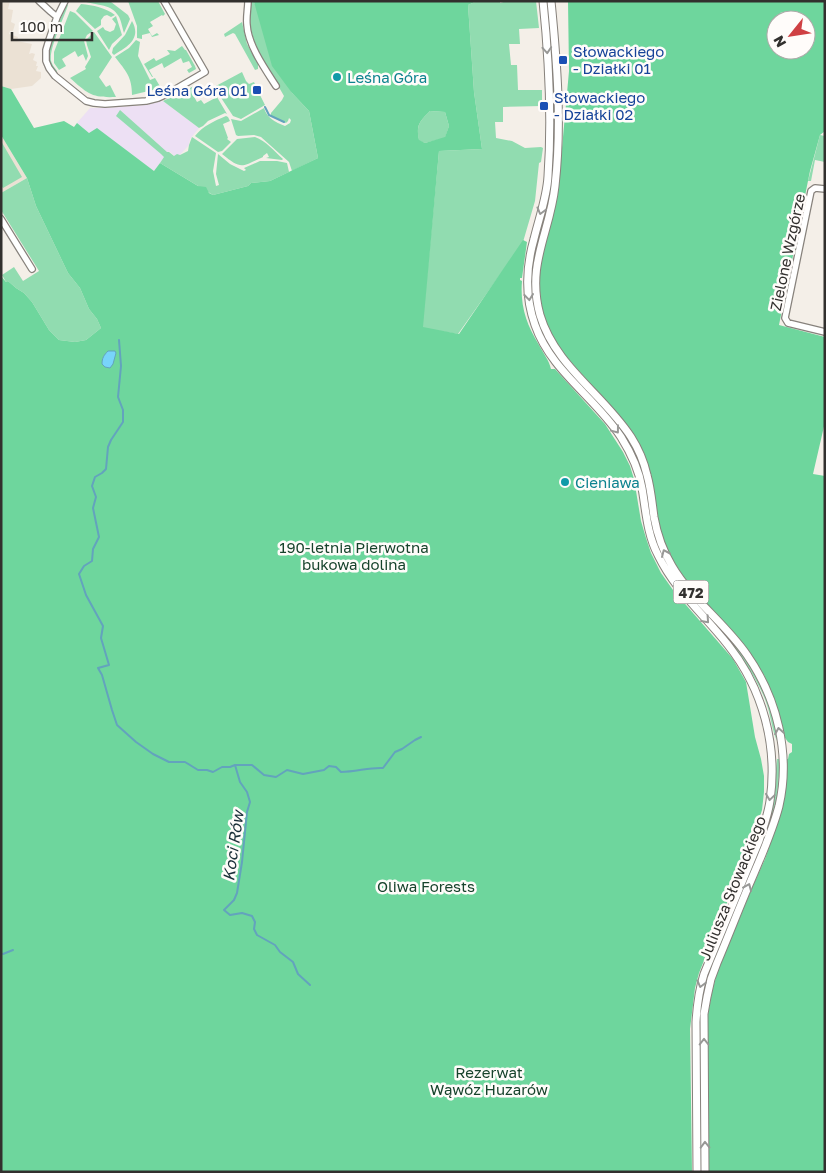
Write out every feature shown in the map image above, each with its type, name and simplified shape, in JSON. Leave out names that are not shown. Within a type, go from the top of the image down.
[{"type":"main road","name":"Juliusza Słowackiego","points":[[543,1],[549,87],[549,160],[545,196],[529,262],[528,294],[532,315],[542,340],[554,359],[607,419],[627,446],[640,479],[653,546],[675,585],[728,645],[744,667],[763,710],[771,749],[772,784],[766,820],[704,974],[697,1004],[696,1022],[705,1172]]},
{"type":"main road","name":"Juliusza Słowackiego","points":[[551,1],[558,95],[557,162],[555,189],[540,246],[535,277],[537,303],[541,318],[550,339],[560,355],[576,375],[610,410],[632,438],[648,476],[655,521],[667,558],[680,579],[737,643],[759,674],[775,712],[782,747],[782,785],[774,822],[766,846],[717,963],[706,997],[700,1090]]},
{"type":"main road","name":"Juliusza Słowackiego","points":[[697,1172],[701,1118]]},
{"type":"street","points":[[39,1],[58,17]]},
{"type":"street","points":[[65,1],[48,45],[46,56],[49,68],[83,99],[94,104],[120,104],[158,98],[205,72],[164,1]]},
{"type":"street","points":[[248,1],[247,25],[249,36],[276,86]]},
{"type":"street","name":"Zielone Wzgórze","points":[[825,189],[815,188],[811,191],[785,318],[788,323],[825,332]]},
{"type":"street","points":[[1,220],[32,269]]},
{"type":"shaded area","points":[[1,1],[10,1],[8,9],[13,10],[11,22],[15,24],[13,31],[10,31],[9,34],[18,37],[17,41],[32,44],[29,54],[35,54],[33,60],[37,62],[36,71],[41,72],[41,78],[32,86],[11,89],[1,86]]},
{"type":"shaded area","points":[[163,101],[199,128],[190,139],[189,145],[177,158],[169,151],[154,171],[97,129],[89,133],[77,123],[90,108],[147,105]]},
{"type":"shaded area","points":[[1,135],[27,178],[1,193]]},
{"type":"green space","points":[[83,1],[111,2],[128,15],[130,19],[124,33],[120,18],[111,8]]},
{"type":"green space","points":[[128,1],[158,1],[165,14],[150,22],[153,26],[148,29],[152,36],[157,33],[159,35],[152,37],[150,33],[142,35],[142,39],[137,38],[137,26]]},
{"type":"green space","points":[[251,1],[256,1],[254,2],[292,93],[309,111],[318,158],[292,171],[289,162],[261,137],[236,135],[231,119],[241,121],[264,108],[269,117],[285,126],[291,120],[289,118],[286,123],[271,116],[271,113],[284,96],[261,57],[254,40],[250,21]]},
{"type":"green space","points":[[477,1],[500,1],[500,3],[507,1],[536,1],[539,28],[519,29],[520,44],[509,44],[511,65],[517,65],[518,90],[542,90],[542,106],[503,107],[503,122],[495,122],[496,138],[512,141],[525,148],[543,148],[541,162],[539,163],[535,201],[523,242],[458,334],[422,328],[439,151],[482,149],[474,92],[468,5]]},
{"type":"green space","name":"Oliwa Forests","points":[[477,1],[468,5],[474,92],[482,149],[439,151],[423,327],[459,334],[523,240],[527,242],[522,278],[520,280],[522,281],[523,306],[531,330],[551,369],[555,369],[605,424],[623,452],[634,479],[641,521],[646,538],[661,573],[673,590],[733,659],[746,682],[755,737],[764,776],[764,792],[762,810],[754,835],[699,973],[695,988],[690,1029],[692,1172],[1,1172],[1,276],[6,282],[8,281],[24,293],[32,302],[49,330],[59,340],[75,342],[86,340],[101,328],[89,309],[80,288],[68,273],[36,206],[27,178],[1,135],[1,86],[11,89],[34,128],[64,121],[74,127],[77,123],[89,133],[97,128],[154,171],[160,163],[198,186],[206,187],[209,193],[213,195],[248,186],[251,183],[270,181],[318,158],[309,111],[292,93],[272,66],[254,2]],"holes":[[[430,111],[445,112],[449,126],[445,137],[425,143],[419,140],[418,127],[426,115]]]},
{"type":"green space","points":[[568,1],[825,1],[825,131],[820,135],[810,171],[779,325],[825,337],[825,422],[813,474],[825,476],[825,1172],[709,1172],[707,1049],[708,1014],[712,992],[717,973],[765,859],[777,824],[786,759],[788,759],[789,754],[792,752],[792,744],[783,735],[774,698],[764,675],[745,646],[692,588],[671,557],[660,528],[649,468],[644,453],[634,435],[562,352],[546,323],[541,303],[539,281],[543,249],[558,192],[569,71]]},
{"type":"green space","points":[[67,4],[51,55],[51,61],[57,71],[56,73],[49,58],[49,52],[55,31]]},
{"type":"green space","points":[[81,4],[99,7],[115,15],[111,17],[104,16],[101,20],[101,25],[95,29],[76,11]]},
{"type":"green space","points":[[70,11],[75,13],[93,31],[87,35],[84,41],[88,56],[86,61],[83,54],[78,57],[75,51],[62,59],[66,66],[59,70],[54,63],[54,52]]},
{"type":"green space","points":[[116,16],[122,35],[112,44],[109,50],[97,31],[103,27],[110,32],[114,30],[116,24],[112,19]]},
{"type":"green space","points":[[132,21],[135,33],[132,42],[114,55],[112,53],[113,48],[125,35]]},
{"type":"green space","points":[[242,22],[247,44],[258,64],[258,69],[255,70],[235,34],[233,33],[225,37],[224,34]]},
{"type":"green space","points":[[94,32],[112,57],[99,77],[106,87],[110,85],[116,97],[101,97],[91,94],[70,78],[86,69],[85,67],[91,57],[86,40]]},
{"type":"green space","points":[[136,40],[140,42],[138,56],[150,80],[155,78],[161,88],[132,95],[128,74],[115,57],[129,48]]},
{"type":"green space","points":[[182,46],[196,69],[189,73],[187,70],[192,67],[189,61],[183,63],[181,58],[164,68],[162,63],[149,70],[152,77],[144,64],[154,58],[156,61],[170,54],[167,50],[175,51]]},
{"type":"green space","points":[[242,72],[249,84],[254,82],[256,90],[265,105],[241,119],[233,116],[214,87]]},
{"type":"green space","points":[[554,80],[553,179],[550,200],[537,245],[534,264],[533,294],[536,313],[546,340],[556,355],[579,384],[617,424],[628,439],[642,469],[646,489],[629,443],[617,425],[572,377],[558,360],[546,342],[537,323],[532,301],[532,267],[551,182],[553,156],[552,106]]},
{"type":"green space","points":[[194,86],[198,92],[193,95],[197,102],[201,100],[204,104],[217,97],[227,114],[225,113],[208,121],[199,128],[163,101],[185,90],[186,93],[181,96],[183,98],[190,94],[188,89]]},
{"type":"green space","points":[[120,110],[174,156],[188,151],[192,137],[216,153],[213,171],[216,186],[219,185],[216,174],[218,154],[230,164],[244,171],[246,170],[244,168],[260,161],[277,161],[287,163],[289,172],[270,181],[251,183],[248,186],[213,195],[160,163],[164,157],[116,116]]},
{"type":"green space","points":[[430,111],[445,112],[449,126],[445,138],[425,143],[419,141],[418,127]]},
{"type":"green space","points":[[226,116],[230,121],[223,124],[227,139],[231,142],[222,151],[218,152],[195,136],[205,127]]},
{"type":"green space","points":[[820,135],[825,136],[825,162],[815,160],[811,181],[808,181]]},
{"type":"green space","points":[[255,137],[283,159],[266,158],[269,157],[267,153],[246,165],[238,165],[222,154],[237,139]]},
{"type":"green space","points":[[1,141],[22,177],[3,188],[1,185]]},
{"type":"green space","points":[[27,178],[36,206],[68,273],[80,288],[89,309],[101,328],[86,340],[75,342],[59,340],[49,330],[32,302],[24,293],[8,281],[6,282],[2,275],[14,267],[23,281],[39,271],[1,210],[1,193]]},
{"type":"green space","points":[[647,497],[654,531],[665,561],[685,589],[743,655],[759,682],[772,711],[777,741],[758,684],[738,652],[677,582],[661,556],[656,543]]},
{"type":"green space","points":[[777,759],[779,759],[779,775],[777,797],[771,821],[707,980],[702,1009],[701,1172],[699,1031],[701,1001],[708,972],[769,822]]},
{"type":"water","points":[[108,351],[115,351],[116,353],[110,368],[102,364],[102,360]]},
{"type":"waterway","points":[[265,107],[269,115],[284,122]]},
{"type":"waterway","name":"Koci Rów","points":[[119,340],[121,366],[118,397],[123,410],[123,422],[108,447],[106,469],[95,477],[92,486],[96,497],[93,508],[99,537],[93,549],[92,561],[84,566],[79,574],[86,595],[103,626],[101,638],[109,665],[98,668],[102,675],[117,725],[136,742],[169,762],[185,762],[198,770],[213,772],[222,767],[235,765],[240,782],[247,792],[250,802],[247,812],[237,893],[234,900],[224,910],[230,915],[242,913],[252,916],[257,935],[275,945],[280,952],[293,962],[298,974],[310,985]]},
{"type":"waterway","points":[[235,765],[252,765],[264,775],[276,777],[287,770],[303,774],[324,770],[329,766],[336,767],[341,772],[383,768],[395,752],[421,737]]},
{"type":"waterway","points":[[3,954],[13,950]]},
{"type":"place","name":"Słowackiego - Działki 01","points":[[563,60]]},
{"type":"place","name":"Leśna Góra","points":[[337,77]]},
{"type":"place","name":"Leśna Góra 01","points":[[257,90]]},
{"type":"place","name":"Słowackiego - Działki 02","points":[[544,106]]},
{"type":"place","name":"Cieniawa","points":[[565,482]]},
{"type":"park label","name":"190-letnia Pierwotna bukowa dolina","points":[[354,556]]},
{"type":"park label","name":"Rezerwat Wąwóz Huzarów","points":[[489,1080]]}]
